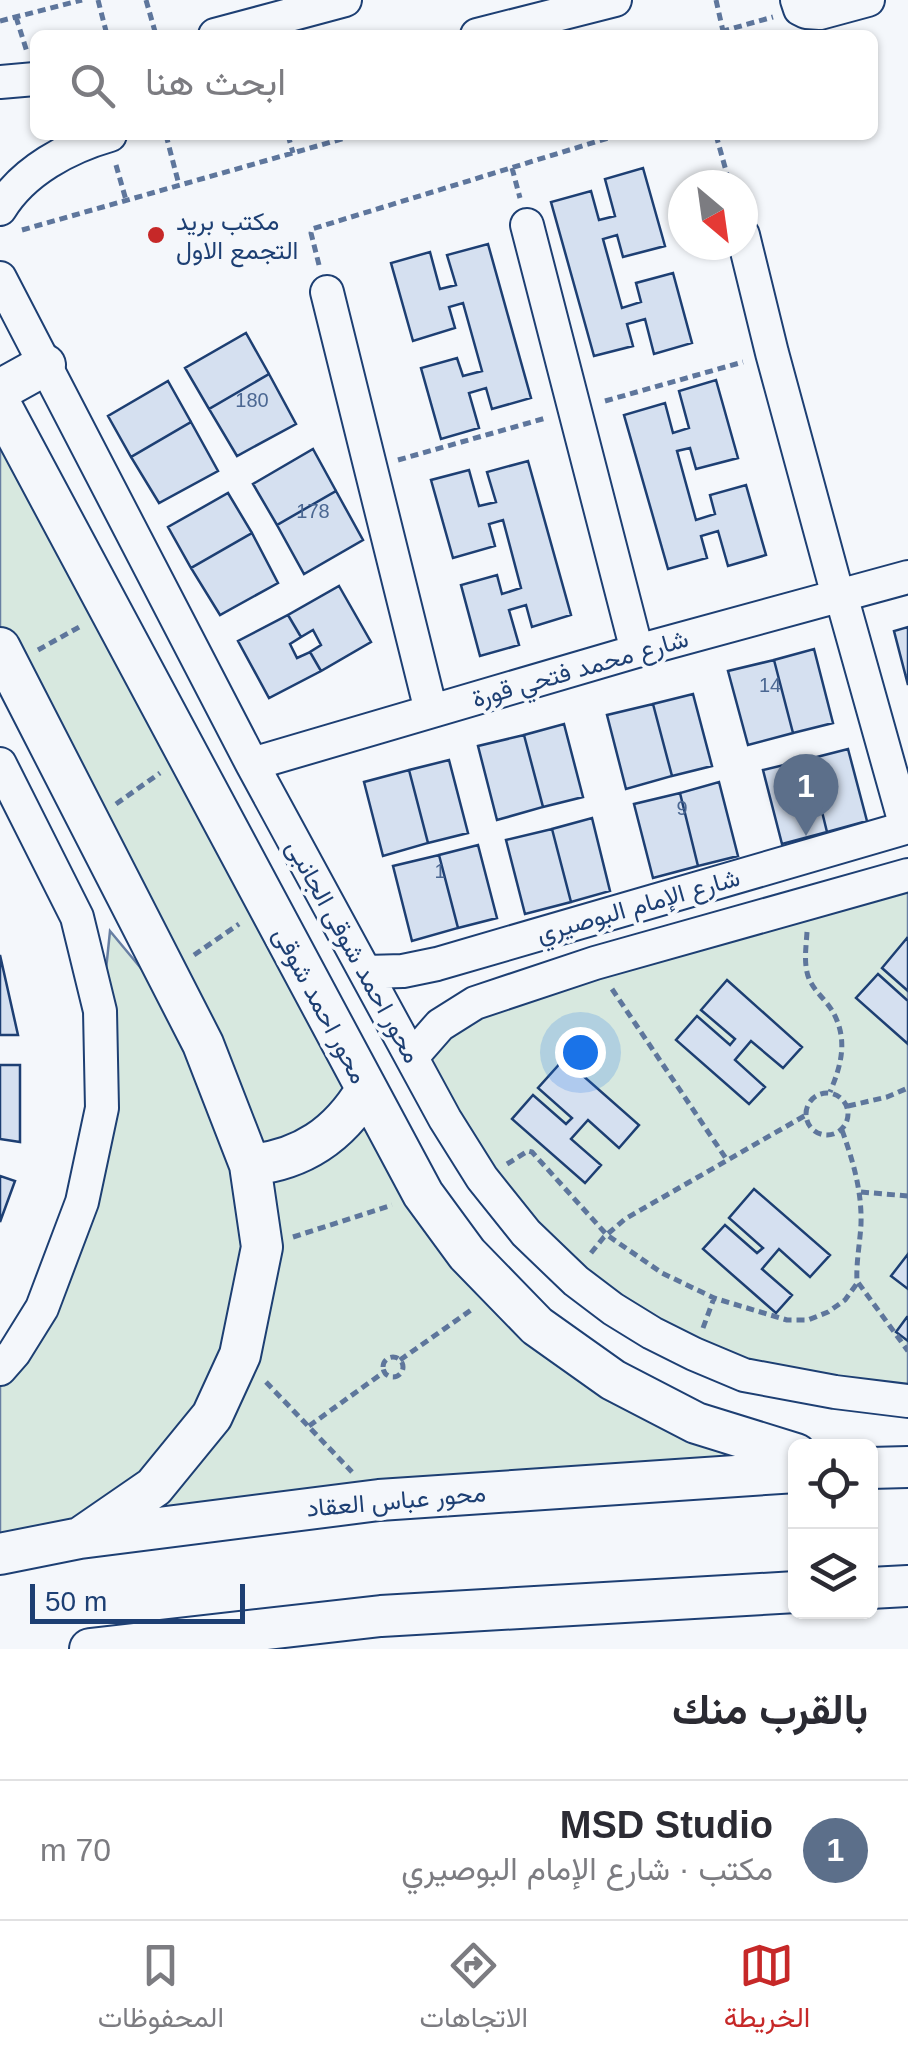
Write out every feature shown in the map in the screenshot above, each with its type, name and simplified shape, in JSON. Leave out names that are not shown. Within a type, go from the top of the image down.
[{"type":"main road","points":[[0,390],[45,365]]},
{"type":"main road","name":"محور احمد شوقى","points":[[0,404],[423,1194],[468,1254],[537,1326],[613,1380],[696,1423],[788,1452]]},
{"type":"main road","points":[[4,657],[204,1044],[250,1165],[262,1247],[240,1354],[212,1416],[154,1487],[80,1538]]},
{"type":"main road","points":[[250,1165],[287,1158],[322,1142],[347,1118],[366,1090]]},
{"type":"main road","name":"محور عباس العقاد","points":[[0,1554],[80,1538],[379,1500],[788,1473]]},
{"type":"main road","points":[[878,1588],[908,1586]]},
{"type":"main road","points":[[90,1649],[308,1636],[488,1609],[788,1592]]},
{"type":"street","points":[[238,30],[345,0]]},
{"type":"street","points":[[498,30],[615,0]]},
{"type":"street","points":[[799,4],[806,12],[820,14],[868,0]]},
{"type":"street","points":[[0,82],[30,79]]},
{"type":"street","points":[[9,220],[6,198],[43,164],[93,140]]},
{"type":"street","points":[[526,225],[637,651]]},
{"type":"street","points":[[750,260],[839,595],[907,827]]},
{"type":"street","name":"محور احمد شوقى الجانبى","points":[[0,278],[252,764],[445,1119],[482,1178],[526,1232],[576,1281],[652,1333],[744,1375],[908,1402]]},
{"type":"street","points":[[327,292],[432,711]]},
{"type":"street","name":"شارع محمد فتحي قورة","points":[[252,764],[637,651],[908,577]]},
{"type":"street","points":[[0,764],[77,917],[100,1011],[102,1108],[82,1202],[42,1308],[0,1370]]},
{"type":"street","name":"شارع الإمام البوصيري","points":[[366,972],[403,971],[437,964],[907,827]]},
{"type":"street","name":"شارع الإمام البوصيري","points":[[412,1057],[440,1026],[475,1002],[908,875]]},
{"type":"path","points":[[0,21],[82,0]]},
{"type":"path","points":[[98,0],[106,30]]},
{"type":"path","points":[[146,0],[155,30]]},
{"type":"path","points":[[716,0],[723,30]]},
{"type":"path","points":[[726,30],[799,4]]},
{"type":"path","points":[[110,140],[126,200]]},
{"type":"path","points":[[167,140],[179,185]]},
{"type":"path","points":[[289,140],[292,153]]},
{"type":"path","points":[[9,220],[126,200],[338,140]]},
{"type":"path","points":[[327,292],[312,229],[602,140]]},
{"type":"path","points":[[717,140],[726,170]]},
{"type":"path","points":[[4,657],[110,611]]},
{"type":"path","points":[[90,822],[187,754]]},
{"type":"path","points":[[808,903],[809,979],[834,1013],[842,1039],[841,1067],[830,1092]]},
{"type":"path","points":[[167,974],[268,904]]},
{"type":"path","points":[[595,964],[727,1160]]},
{"type":"path","points":[[848,1106],[908,1088]]},
{"type":"path","points":[[830,1092],[844,1099],[848,1106],[842,1130],[834,1134],[815,1132],[806,1115],[812,1098],[821,1093],[830,1092]]},
{"type":"path","points":[[576,1281],[586,1259],[625,1220],[806,1115]]},
{"type":"path","points":[[842,1130],[860,1192],[856,1277],[908,1351]]},
{"type":"path","points":[[482,1178],[531,1152],[607,1235],[662,1273],[714,1298],[787,1320],[808,1320],[828,1312],[846,1300],[858,1282]]},
{"type":"path","points":[[860,1192],[908,1196]]},
{"type":"path","points":[[262,1247],[423,1194]]},
{"type":"path","points":[[400,1360],[501,1289]]},
{"type":"path","points":[[240,1354],[379,1500]]},
{"type":"path","points":[[394,1357],[400,1360],[399,1375],[393,1377],[384,1372],[384,1361],[394,1357]]},
{"type":"path","points":[[309,1426],[384,1372]]},
{"type":"shaded area","points":[[0,405],[366,1090],[537,1326],[784,1452],[0,1557],[0,1369],[82,1202],[110,931],[204,1044],[0,652]]},
{"type":"shaded area","points":[[908,875],[908,1401],[744,1375],[576,1281],[412,1057],[440,1025]]},
{"type":"building","points":[[643,168],[665,246],[623,257],[617,235],[603,239],[622,308],[641,302],[636,283],[673,273],[692,343],[654,354],[645,319],[627,324],[633,346],[594,356],[551,202],[591,191],[599,220],[615,216],[605,179]]},
{"type":"building","points":[[488,244],[531,398],[492,409],[486,388],[469,393],[479,428],[441,439],[421,368],[457,358],[463,376],[482,371],[463,303],[449,307],[455,328],[413,341],[391,263],[430,252],[440,289],[456,285],[447,255]]},
{"type":"building","points":[[246,333],[269,374],[209,409],[185,368]]},
{"type":"building","points":[[269,374],[296,424],[237,456],[209,409]]},
{"type":"building","points":[[716,380],[738,458],[696,469],[690,448],[677,451],[696,520],[715,514],[710,495],[746,485],[766,555],[728,566],[718,531],[701,536],[707,558],[668,569],[624,415],[665,403],[673,433],[689,428],[679,391]]},
{"type":"building","points":[[168,381],[191,422],[131,457],[108,416]]},
{"type":"building","points":[[191,422],[218,471],[159,503],[131,457]]},
{"type":"building","points":[[313,449],[336,491],[277,525],[253,484]]},
{"type":"building","points":[[528,461],[571,615],[532,627],[526,605],[509,610],[519,645],[480,656],[461,585],[497,575],[502,594],[521,588],[503,520],[489,524],[495,546],[453,558],[431,480],[469,470],[479,506],[496,502],[487,472]]},
{"type":"building","points":[[336,491],[363,540],[304,574],[277,525]]},
{"type":"building","points":[[228,493],[252,533],[191,568],[168,527]]},
{"type":"building","points":[[252,533],[278,583],[220,615],[191,568]]},
{"type":"building","points":[[339,586],[371,642],[321,671],[310,652],[321,645],[313,630],[301,637],[288,615]]},
{"type":"building","points":[[288,615],[301,637],[290,644],[297,658],[310,652],[321,671],[269,698],[238,641]]},
{"type":"building","points":[[908,627],[908,685],[894,631]]},
{"type":"building","points":[[814,649],[833,723],[793,733],[774,660]]},
{"type":"building","points":[[774,660],[793,733],[748,745],[728,671]]},
{"type":"building","points":[[693,694],[712,766],[672,776],[653,704]]},
{"type":"building","points":[[653,704],[672,776],[626,789],[607,715]]},
{"type":"building","points":[[564,724],[583,797],[543,807],[524,735]]},
{"type":"building","points":[[524,735],[543,807],[497,820],[478,746]]},
{"type":"building","points":[[848,749],[867,821],[827,832],[809,759]]},
{"type":"building","points":[[809,759],[827,832],[782,844],[763,770]]},
{"type":"building","points":[[449,760],[468,833],[428,843],[409,770]]},
{"type":"building","points":[[409,770],[428,843],[383,856],[364,782]]},
{"type":"building","points":[[719,782],[738,856],[698,866],[680,793]]},
{"type":"building","points":[[680,793],[698,866],[653,878],[634,804]]},
{"type":"building","points":[[592,818],[610,891],[571,902],[552,829]]},
{"type":"building","points":[[552,829],[571,902],[525,914],[506,840]]},
{"type":"building","points":[[478,845],[497,918],[458,928],[439,855]]},
{"type":"building","points":[[439,855],[458,928],[412,941],[393,866]]},
{"type":"building","points":[[908,939],[908,991],[882,968]]},
{"type":"building","points":[[0,955],[18,1035],[0,1035]]},
{"type":"building","points":[[878,974],[908,1001],[908,1044],[856,998]]},
{"type":"building","points":[[727,980],[802,1047],[783,1068],[751,1041],[735,1060],[765,1087],[749,1104],[676,1040],[697,1016],[730,1045],[735,1039],[701,1010]]},
{"type":"building","points":[[564,1059],[639,1125],[619,1148],[588,1120],[571,1139],[601,1165],[585,1183],[512,1119],[533,1095],[566,1124],[572,1118],[538,1088]]},
{"type":"building","points":[[0,1065],[20,1065],[20,1142],[0,1139]]},
{"type":"building","points":[[0,1176],[15,1181],[0,1222]]},
{"type":"building","points":[[754,1189],[830,1255],[810,1277],[779,1249],[762,1269],[792,1295],[776,1313],[703,1249],[725,1225],[757,1253],[763,1248],[729,1218]]},
{"type":"building","points":[[908,1254],[908,1289],[891,1276]]},
{"type":"building","points":[[908,1317],[908,1341],[896,1332]]},
{"type":"place","name":"مكتب بريد التجمع الاول","points":[[156,235]]},
{"type":"place","name":"MSD Studio","points":[[806,836]]}]
